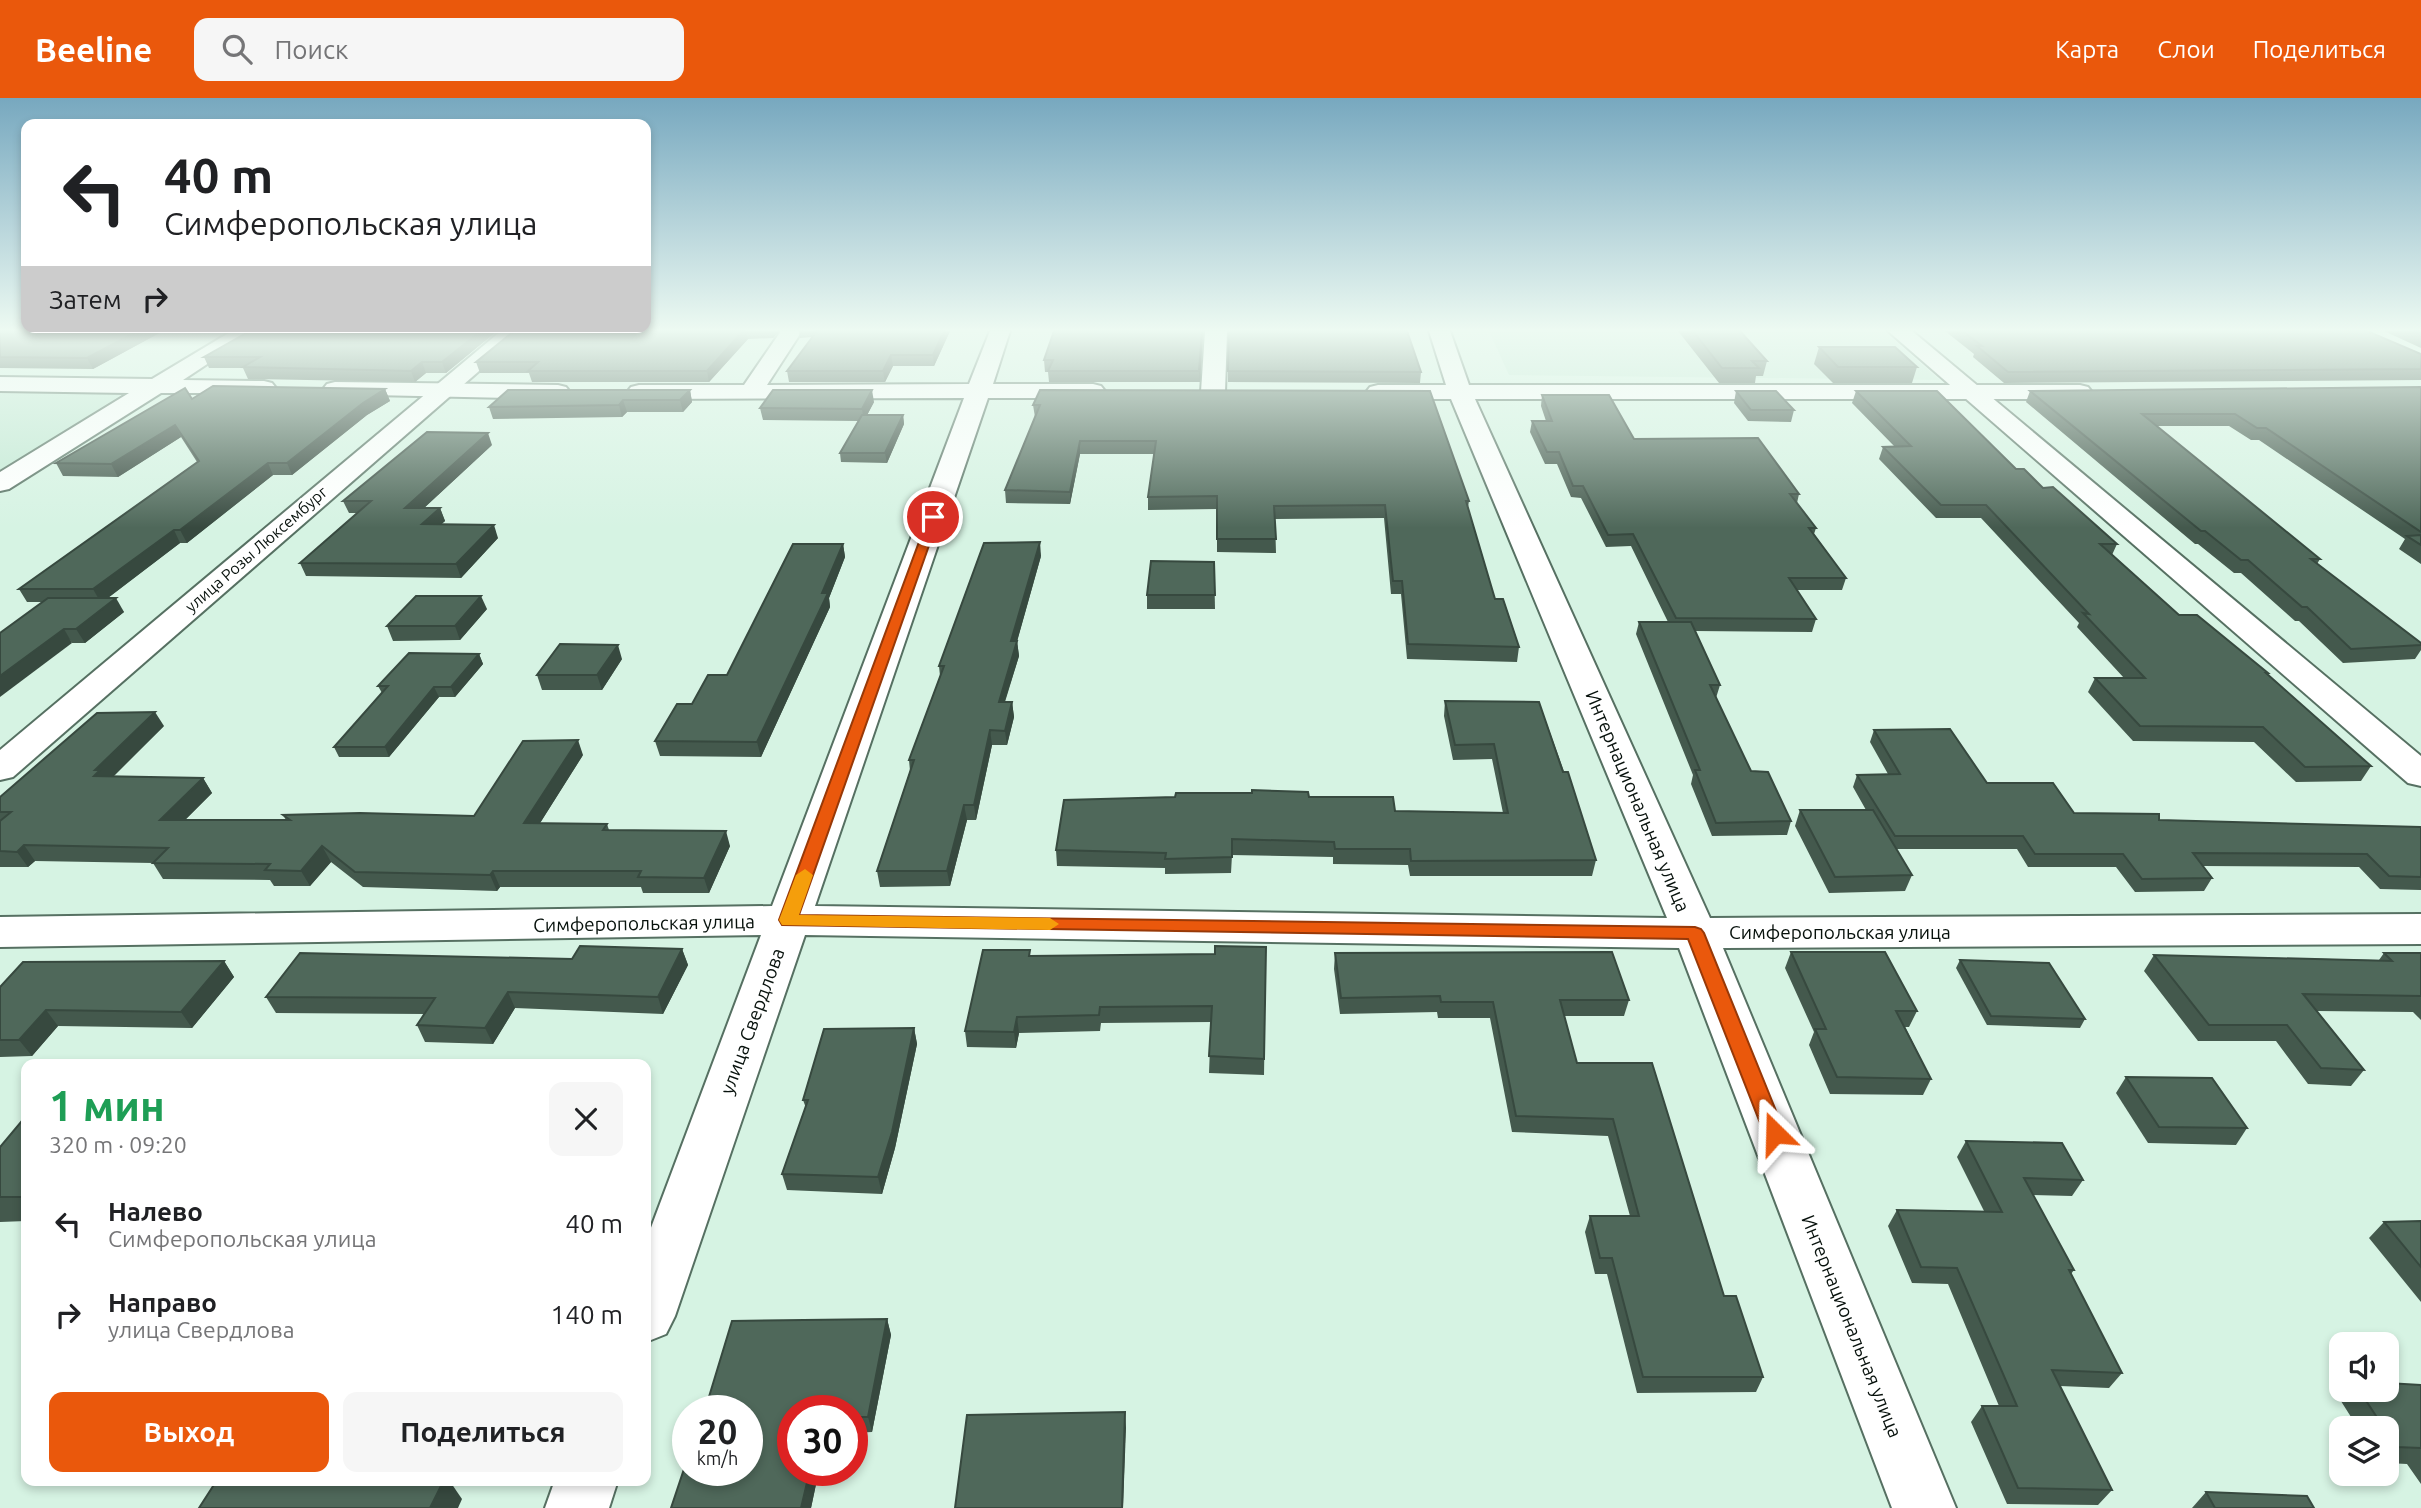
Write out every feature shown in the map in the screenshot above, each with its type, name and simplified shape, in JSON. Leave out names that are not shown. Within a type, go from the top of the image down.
[{"type":"street","points":[[0,483],[136,397]]},
{"type":"street","name":"улица Розы Люксембург","points":[[0,769],[433,397]]},
{"type":"street","name":"улица Свердлова","points":[[651,1302],[977,397]]},
{"type":"street","name":"Интернациональная улица","points":[[1462,397],[1695,933],[1924,1508]]},
{"type":"street","points":[[1977,397],[2421,775]]},
{"type":"street","name":"Симферопольская улица","points":[[0,932],[788,920],[1695,933],[2421,929]]},
{"type":"street","points":[[577,1508],[585,1486]]},
{"type":"shaded area","points":[[0,397],[118,397],[0,472]]},
{"type":"building","points":[[170,397],[192,399],[196,397],[373,397],[287,463],[268,463],[180,530],[174,530],[93,589],[19,589],[199,461],[175,425],[111,464],[56,463]]},
{"type":"building","points":[[500,397],[683,397],[680,400],[623,400],[619,405],[489,407]]},
{"type":"building","points":[[768,397],[868,397],[862,409],[760,408]]},
{"type":"building","points":[[1037,397],[1432,397],[1469,501],[1466,501],[1495,599],[1503,599],[1519,647],[1408,644],[1402,581],[1393,581],[1385,505],[1274,506],[1276,539],[1217,539],[1217,496],[1148,497],[1156,441],[1080,441],[1070,492],[1005,490],[1040,405],[1033,405]]},
{"type":"building","points":[[1543,397],[1610,397],[1634,439],[1758,438],[1799,494],[1790,494],[1816,528],[1809,528],[1846,578],[1789,578],[1816,619],[1676,618],[1633,534],[1608,535],[1583,486],[1573,486],[1559,452],[1547,452],[1532,421],[1552,421]]},
{"type":"building","points":[[1741,397],[1781,397],[1794,410],[1751,410]]},
{"type":"building","points":[[1862,397],[1943,397],[2016,469],[2024,469],[2043,488],[2053,487],[2117,544],[2100,544],[2179,615],[2197,615],[2268,673],[2371,766],[2305,767],[2263,727],[2140,726],[2095,678],[2145,678],[1986,505],[1941,505],[1883,447],[1911,446]]},
{"type":"building","points":[[2037,397],[2421,397],[2421,532],[2266,428],[2257,428],[2235,414],[2142,414],[2320,559],[2311,559],[2421,645],[2351,649],[2307,607],[2302,607],[2248,560],[2241,560],[2205,531],[2201,531]]},
{"type":"building","points":[[862,415],[903,415],[885,453],[840,453]]},
{"type":"building","points":[[427,432],[488,433],[405,508],[440,508],[422,524],[494,525],[456,564],[300,563],[371,501],[343,501]]},
{"type":"building","points":[[2421,535],[2421,545],[2407,536]]},
{"type":"building","points":[[1040,542],[1011,641],[1017,641],[999,702],[1012,702],[1005,731],[990,730],[974,805],[964,805],[947,871],[877,871],[914,760],[909,760],[944,666],[939,666],[984,543]]},
{"type":"building","points":[[793,544],[843,544],[822,593],[828,593],[757,742],[655,741],[677,704],[692,704],[708,675],[727,675]]},
{"type":"building","points":[[1151,561],[1214,562],[1215,595],[1147,595]]},
{"type":"building","points":[[416,596],[481,596],[455,626],[387,626]]},
{"type":"building","points":[[48,598],[116,598],[76,629],[64,629],[0,676],[0,633]]},
{"type":"building","points":[[1639,622],[1691,622],[1720,685],[1710,685],[1751,771],[1768,772],[1791,821],[1716,823],[1695,770],[1700,770]]},
{"type":"building","points":[[560,644],[618,645],[597,675],[537,675]]},
{"type":"building","points":[[409,653],[479,654],[451,687],[434,687],[385,747],[334,747],[388,686],[378,686]]},
{"type":"building","points":[[1445,701],[1539,702],[1563,772],[1568,772],[1596,860],[1411,861],[1410,849],[1335,849],[1334,842],[1232,839],[1232,857],[1165,859],[1166,853],[1056,850],[1064,800],[1175,797],[1176,793],[1252,793],[1252,790],[1308,792],[1309,797],[1393,797],[1395,811],[1508,813],[1494,744],[1455,745]]},
{"type":"building","points":[[155,712],[95,770],[100,770],[94,776],[203,778],[160,820],[290,820],[283,815],[360,813],[474,816],[523,741],[578,740],[524,823],[607,824],[603,830],[726,831],[704,878],[638,877],[641,871],[493,871],[490,875],[355,872],[322,846],[301,871],[265,870],[270,864],[153,863],[168,848],[24,845],[17,852],[0,851],[0,821],[11,812],[0,812],[0,797],[97,713]]},
{"type":"building","points":[[1950,729],[1987,783],[2053,783],[2074,813],[2159,814],[2159,820],[2421,827],[2421,877],[2389,876],[2367,854],[2193,853],[2212,878],[2142,879],[2123,854],[2035,854],[2023,836],[1895,836],[1857,775],[1900,774],[1874,730]]},
{"type":"building","points":[[1800,810],[1873,810],[1912,875],[1835,877]]},
{"type":"building","points":[[580,946],[682,949],[658,997],[508,992],[485,1028],[417,1025],[435,998],[266,997],[300,953],[572,959]]},
{"type":"building","points":[[1215,946],[1266,947],[1264,1059],[1209,1056],[1212,1006],[1100,1007],[1099,1015],[1017,1017],[1014,1032],[965,1031],[983,950],[1030,950],[1029,956],[1215,954]]},
{"type":"building","points":[[1612,952],[1629,1000],[1560,1000],[1577,1063],[1652,1063],[1724,1296],[1736,1296],[1763,1377],[1643,1377],[1612,1258],[1600,1258],[1590,1216],[1639,1216],[1613,1119],[1516,1116],[1493,1002],[1441,1002],[1440,996],[1341,998],[1335,953]]},
{"type":"building","points":[[1791,952],[1885,952],[1917,1011],[1896,1011],[1931,1079],[1837,1077],[1815,1029],[1826,1029]]},
{"type":"building","points":[[2384,953],[2421,953],[2421,996],[2303,994],[2364,1070],[2321,1068],[2287,1025],[2209,1025],[2154,955],[2392,961]]},
{"type":"building","points":[[1960,960],[2049,963],[2085,1019],[1991,1016]]},
{"type":"building","points":[[224,961],[181,1012],[46,1010],[19,1040],[0,1040],[0,987],[23,962]]},
{"type":"building","points":[[914,1028],[892,1132],[878,1177],[782,1174],[808,1100],[803,1100],[824,1029]]},
{"type":"building","points":[[2126,1077],[2212,1078],[2247,1128],[2159,1127]]},
{"type":"building","points":[[21,1122],[21,1197],[0,1197],[0,1147]]},
{"type":"building","points":[[1966,1141],[2062,1143],[2083,1180],[2024,1178],[2074,1270],[2069,1270],[2122,1373],[2052,1370],[2112,1490],[2018,1488],[1982,1406],[2017,1406],[1957,1268],[1921,1267],[1897,1210],[2002,1212]]},
{"type":"building","points":[[2421,1221],[2421,1267],[2384,1222]]},
{"type":"building","points":[[887,1319],[868,1417],[868,1395],[777,1395],[777,1486],[806,1486],[801,1508],[671,1508],[678,1486],[763,1486],[763,1395],[710,1395],[732,1321]]},
{"type":"building","points":[[2399,1384],[2421,1385],[2421,1448],[2399,1447],[2399,1416],[2376,1416],[2367,1402],[2399,1402]]},
{"type":"building","points":[[1125,1412],[1122,1508],[955,1508],[967,1415]]},
{"type":"building","points":[[213,1486],[441,1486],[430,1508],[199,1508]]},
{"type":"building","points":[[2206,1492],[2307,1496],[2314,1508],[2215,1508]]},
{"type":"slow traffic","points":[[805,875],[788,920],[1050,924]]},
{"type":"route","points":[[933,517],[788,920],[1695,933],[1775,1133]]}]
